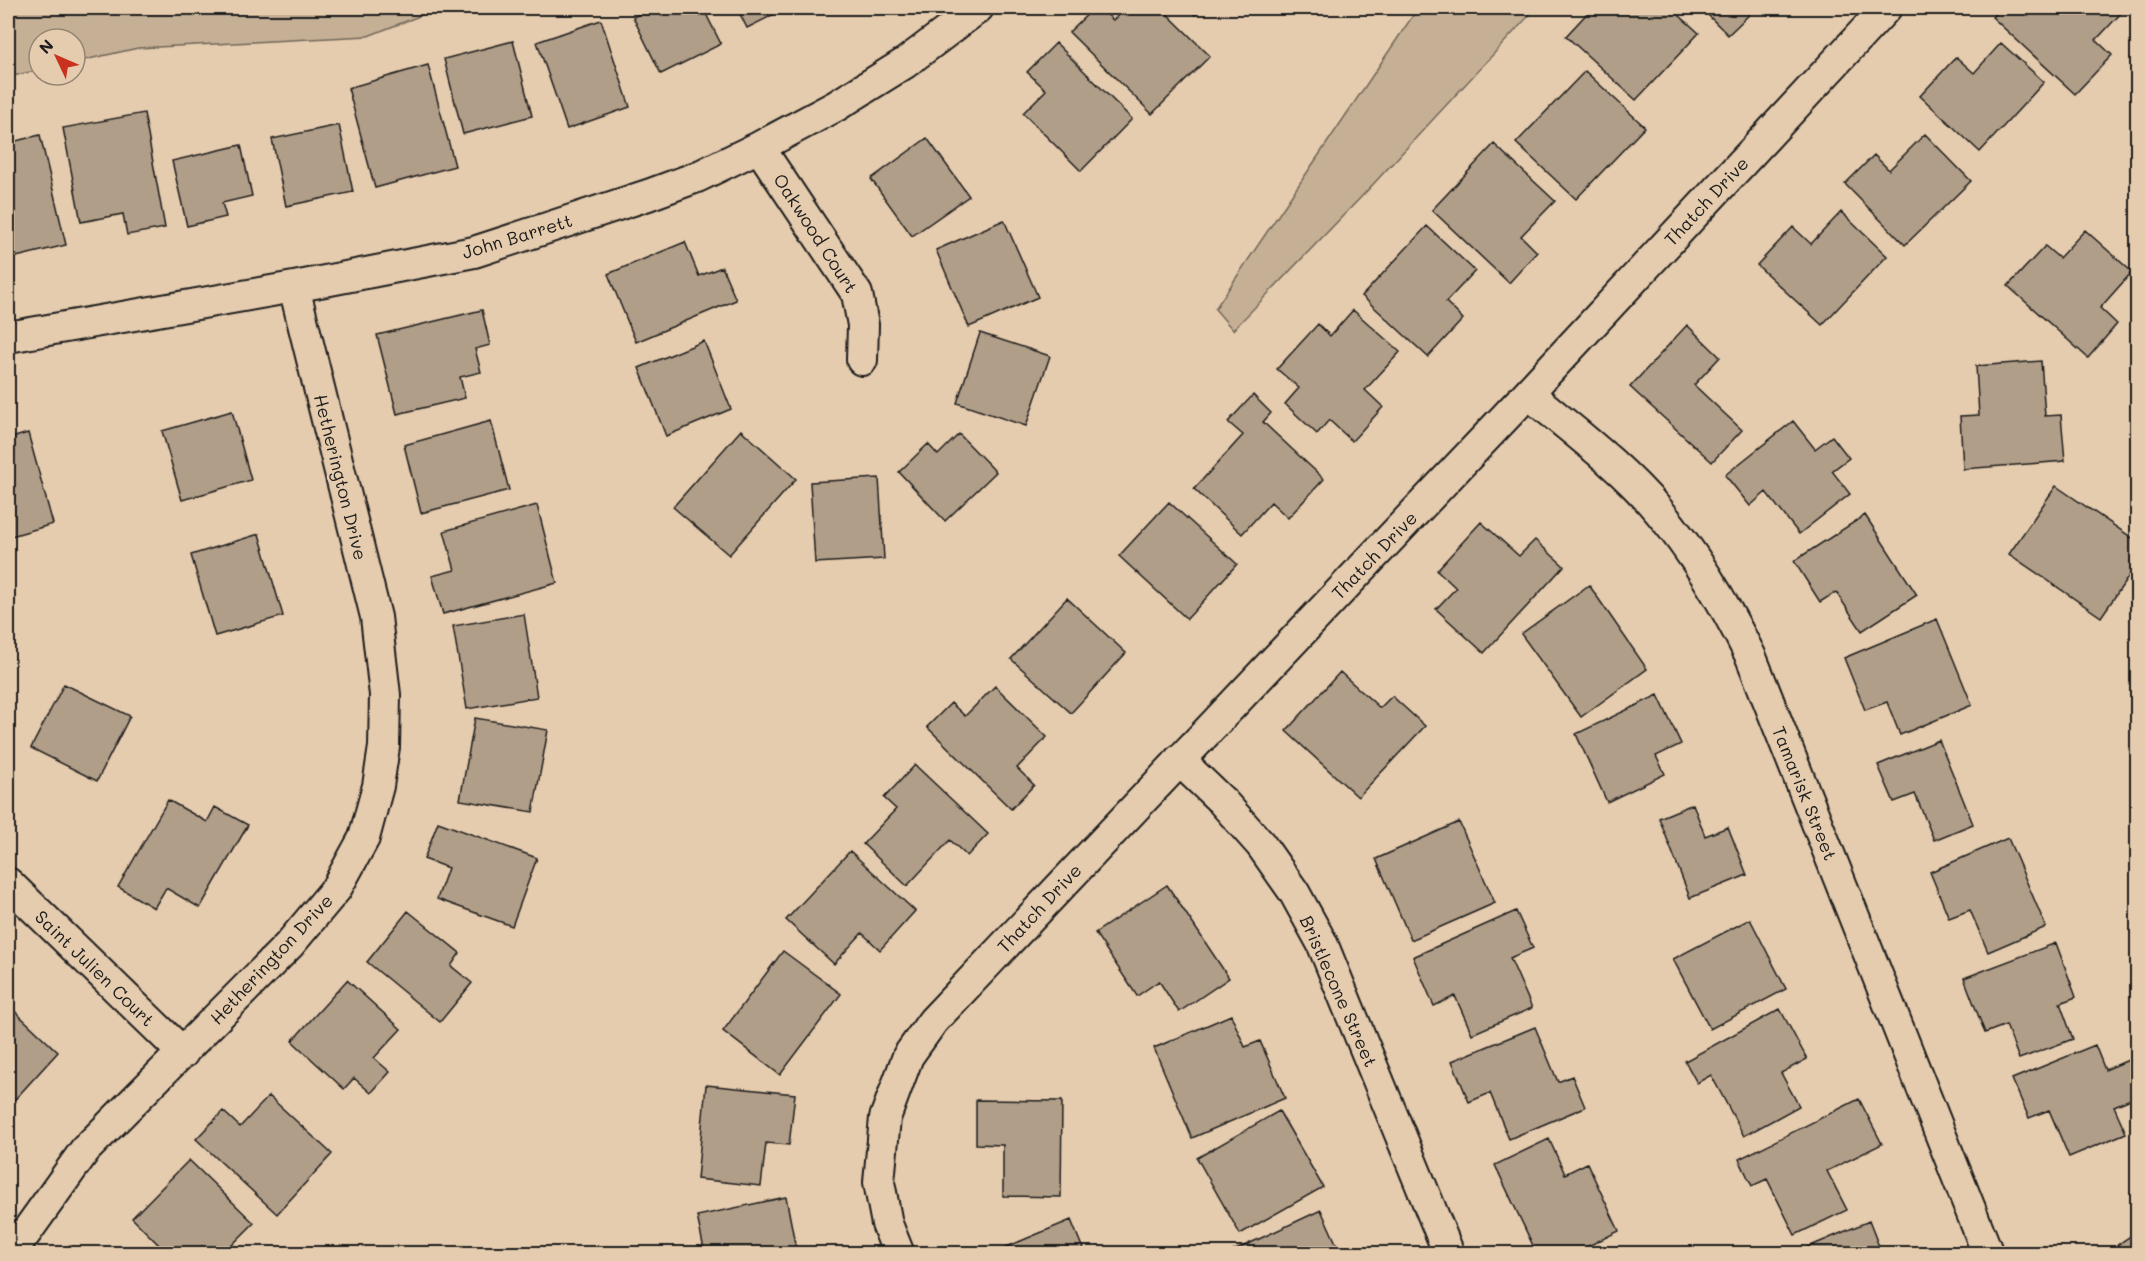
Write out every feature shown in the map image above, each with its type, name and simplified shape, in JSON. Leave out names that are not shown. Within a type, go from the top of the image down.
[{"type":"street","name":"John Barrett","points":[[8,337],[474,252],[648,195],[697,177],[836,106],[905,63],[978,8]]},
{"type":"street","name":"Thatch Drive","points":[[899,1254],[887,1224],[879,1182],[885,1118],[908,1056],[933,1021],[1528,393],[1886,8]]},
{"type":"street","name":"Oakwood Court","points":[[759,147],[857,294],[863,325],[862,360]]},
{"type":"street","name":"Hetherington Drive","points":[[8,1252],[25,1234],[85,1150],[289,945],[336,889],[364,838],[378,786],[384,747],[385,695],[376,617],[294,286]]},
{"type":"street","name":"Tamarisk Street","points":[[1528,393],[1615,466],[1657,508],[1693,554],[1725,604],[1751,657],[1988,1254]]},
{"type":"street","name":"Bristlecone Street","points":[[1179,760],[1222,801],[1261,845],[1294,892],[1322,943],[1449,1254]]},
{"type":"street","name":"Saint Julien Court","points":[[8,883],[183,1053]]},
{"type":"shaded area","points":[[8,8],[440,8],[368,36],[138,48],[87,59],[87,27],[27,27],[27,73],[8,77]]},
{"type":"shaded area","points":[[1418,8],[1536,8],[1365,193],[1233,330],[1215,309]]},
{"type":"building","points":[[651,8],[703,8],[721,44],[661,74],[633,17]]},
{"type":"building","points":[[737,8],[787,8],[747,28]]},
{"type":"building","points":[[1094,8],[1100,8],[1113,20],[1126,8],[1161,8],[1210,56],[1152,114],[1069,32]]},
{"type":"building","points":[[1188,8],[1203,8],[1195,15]]},
{"type":"building","points":[[1592,8],[1671,8],[1699,33],[1636,100],[1566,36]]},
{"type":"building","points":[[1701,8],[1756,8],[1728,35]]},
{"type":"building","points":[[2001,8],[2121,8],[2124,10],[2096,40],[2112,55],[2075,94],[1992,17]]},
{"type":"building","points":[[601,20],[630,107],[567,129],[537,42]]},
{"type":"building","points":[[513,41],[532,116],[463,134],[444,59]]},
{"type":"building","points":[[1056,43],[1132,119],[1081,171],[1023,113],[1046,90],[1027,72]]},
{"type":"building","points":[[2001,43],[2044,82],[1980,152],[1920,96],[1956,57],[1974,73]]},
{"type":"building","points":[[428,65],[455,166],[375,188],[348,88]]},
{"type":"building","points":[[1585,71],[1645,127],[1576,199],[1516,143]]},
{"type":"building","points":[[144,113],[165,228],[127,235],[123,214],[81,222],[63,128]]},
{"type":"building","points":[[339,125],[353,192],[286,206],[272,139]]},
{"type":"building","points":[[1925,134],[1971,181],[1905,245],[1845,184],[1874,155],[1889,170]]},
{"type":"building","points":[[40,135],[66,245],[8,259],[8,143]]},
{"type":"building","points":[[927,138],[969,196],[912,236],[871,179]]},
{"type":"building","points":[[1494,144],[1555,201],[1521,236],[1537,252],[1509,283],[1432,210]]},
{"type":"building","points":[[241,145],[252,196],[222,203],[226,217],[187,226],[172,161]]},
{"type":"building","points":[[1841,212],[1887,256],[1822,325],[1757,265],[1793,227],[1811,244]]},
{"type":"building","points":[[1004,220],[1038,297],[969,327],[936,250]]},
{"type":"building","points":[[1427,226],[1475,271],[1446,302],[1463,319],[1428,357],[1362,296]]},
{"type":"building","points":[[2085,230],[2132,272],[2100,308],[2117,324],[2088,358],[2008,286],[2045,246],[2059,258]]},
{"type":"building","points":[[685,242],[699,276],[722,267],[736,300],[636,342],[608,274]]},
{"type":"building","points":[[482,310],[490,345],[475,349],[481,372],[460,377],[465,398],[397,414],[377,335]]},
{"type":"building","points":[[1353,310],[1400,352],[1365,390],[1383,407],[1352,441],[1329,420],[1317,434],[1285,404],[1299,388],[1277,369],[1318,324],[1330,336]]},
{"type":"building","points":[[1687,325],[1720,357],[1694,385],[1742,430],[1712,462],[1630,387]]},
{"type":"building","points":[[980,333],[1050,356],[1026,426],[957,403]]},
{"type":"building","points":[[704,341],[731,409],[666,436],[639,368]]},
{"type":"building","points":[[2041,361],[2045,416],[2061,415],[2065,461],[1963,469],[1960,416],[1979,415],[1976,366]]},
{"type":"building","points":[[1253,395],[1271,413],[1263,422],[1324,479],[1288,518],[1271,502],[1242,534],[1194,489],[1243,435],[1228,422]]},
{"type":"building","points":[[232,411],[251,480],[182,500],[162,431]]},
{"type":"building","points":[[491,421],[509,490],[421,513],[404,445]]},
{"type":"building","points":[[1793,421],[1815,449],[1832,436],[1849,458],[1832,471],[1850,494],[1799,534],[1766,492],[1750,506],[1725,475]]},
{"type":"building","points":[[741,430],[796,479],[729,555],[673,507]]},
{"type":"building","points":[[28,433],[53,524],[8,537],[8,439]]},
{"type":"building","points":[[959,434],[996,472],[945,521],[899,472],[928,444],[938,455]]},
{"type":"building","points":[[879,478],[884,559],[815,563],[810,482]]},
{"type":"building","points":[[2056,486],[2138,542],[2138,563],[2101,617],[2009,554]]},
{"type":"building","points":[[1169,502],[1237,564],[1187,619],[1119,556]]},
{"type":"building","points":[[537,505],[557,583],[443,614],[432,576],[455,570],[444,531]]},
{"type":"building","points":[[1865,515],[1917,595],[1862,631],[1836,592],[1820,602],[1794,561]]},
{"type":"building","points":[[1481,522],[1519,556],[1535,540],[1564,566],[1484,653],[1436,609],[1456,588],[1437,570]]},
{"type":"building","points":[[259,534],[283,616],[215,636],[191,555]]},
{"type":"building","points":[[1589,585],[1647,669],[1581,717],[1521,634]]},
{"type":"building","points":[[1067,598],[1126,653],[1071,713],[1011,659]]},
{"type":"building","points":[[524,614],[537,697],[467,709],[453,626]]},
{"type":"building","points":[[1937,619],[1972,705],[1900,735],[1887,702],[1865,710],[1844,658]]},
{"type":"building","points":[[1340,672],[1380,708],[1392,696],[1425,726],[1358,797],[1286,731]]},
{"type":"building","points":[[64,684],[130,716],[97,781],[31,748]]},
{"type":"building","points":[[995,686],[1047,737],[1017,768],[1034,785],[1011,809],[927,727],[951,703],[965,716]]},
{"type":"building","points":[[1658,695],[1681,744],[1656,756],[1665,774],[1607,802],[1576,734]]},
{"type":"building","points":[[475,718],[548,730],[533,812],[460,800]]},
{"type":"building","points":[[1939,740],[1973,824],[1934,840],[1915,794],[1894,802],[1878,765]]},
{"type":"building","points":[[915,765],[988,834],[967,856],[950,840],[907,886],[863,844],[896,809],[884,798]]},
{"type":"building","points":[[168,800],[207,822],[215,807],[248,825],[200,908],[166,888],[154,908],[118,887]]},
{"type":"building","points":[[1693,804],[1705,836],[1728,827],[1747,875],[1690,898],[1659,818]]},
{"type":"building","points":[[438,822],[537,858],[512,926],[437,899],[448,868],[424,859]]},
{"type":"building","points":[[1459,822],[1495,903],[1411,940],[1376,859]]},
{"type":"building","points":[[2008,838],[2046,927],[1988,952],[1970,910],[1949,918],[1930,872]]},
{"type":"building","points":[[850,851],[915,911],[880,950],[862,933],[834,964],[786,920]]},
{"type":"building","points":[[1167,885],[1229,978],[1179,1012],[1159,981],[1137,996],[1095,933]]},
{"type":"building","points":[[408,911],[460,953],[451,966],[472,983],[440,1022],[367,962]]},
{"type":"building","points":[[1516,911],[1533,948],[1510,958],[1532,1008],[1472,1034],[1455,996],[1434,1006],[1413,957]]},
{"type":"building","points":[[1750,919],[1786,989],[1710,1029],[1673,959]]},
{"type":"building","points":[[2056,943],[2076,997],[2060,1003],[2073,1039],[2019,1059],[2006,1025],[1985,1033],[1964,978]]},
{"type":"building","points":[[783,951],[841,994],[780,1075],[723,1031]]},
{"type":"building","points":[[347,980],[401,1029],[374,1058],[390,1072],[371,1093],[354,1078],[344,1089],[292,1041]]},
{"type":"building","points":[[8,1005],[58,1052],[8,1107]]},
{"type":"building","points":[[1780,1009],[1807,1059],[1781,1073],[1799,1106],[1744,1136],[1711,1075],[1697,1083],[1685,1061]]},
{"type":"building","points":[[1231,1015],[1245,1047],[1260,1041],[1285,1098],[1192,1138],[1154,1048]]},
{"type":"building","points":[[1535,1027],[1558,1082],[1572,1076],[1585,1107],[1509,1139],[1490,1093],[1469,1102],[1452,1061]]},
{"type":"building","points":[[2095,1045],[2105,1070],[2138,1056],[2138,1096],[2114,1106],[2126,1133],[2069,1157],[2049,1110],[2029,1118],[2012,1079]]},
{"type":"building","points":[[706,1085],[795,1094],[789,1145],[766,1143],[761,1186],[697,1179]]},
{"type":"building","points":[[269,1096],[332,1154],[277,1214],[196,1139],[223,1111],[240,1127]]},
{"type":"building","points":[[1859,1099],[1882,1144],[1827,1171],[1847,1210],[1795,1235],[1767,1179],[1752,1186],[1739,1159]]},
{"type":"building","points":[[976,1100],[1062,1101],[1061,1197],[1003,1196],[1003,1145],[976,1144]]},
{"type":"building","points":[[1279,1111],[1323,1187],[1240,1234],[1197,1158]]},
{"type":"building","points":[[1549,1139],[1565,1174],[1587,1163],[1619,1231],[1572,1254],[1537,1254],[1495,1165]]},
{"type":"building","points":[[189,1160],[254,1223],[223,1254],[210,1254],[202,1246],[194,1254],[168,1254],[132,1218]]},
{"type":"building","points":[[786,1197],[797,1254],[705,1254],[697,1216]]},
{"type":"building","points":[[1321,1210],[1341,1254],[1227,1254]]},
{"type":"building","points":[[1071,1220],[1085,1254],[992,1253]]},
{"type":"building","points":[[1869,1221],[1882,1254],[1792,1254]]},
{"type":"building","points":[[2138,1231],[2138,1254],[2104,1254]]},
{"type":"building","points":[[1632,1248],[1634,1254],[1620,1254]]}]
